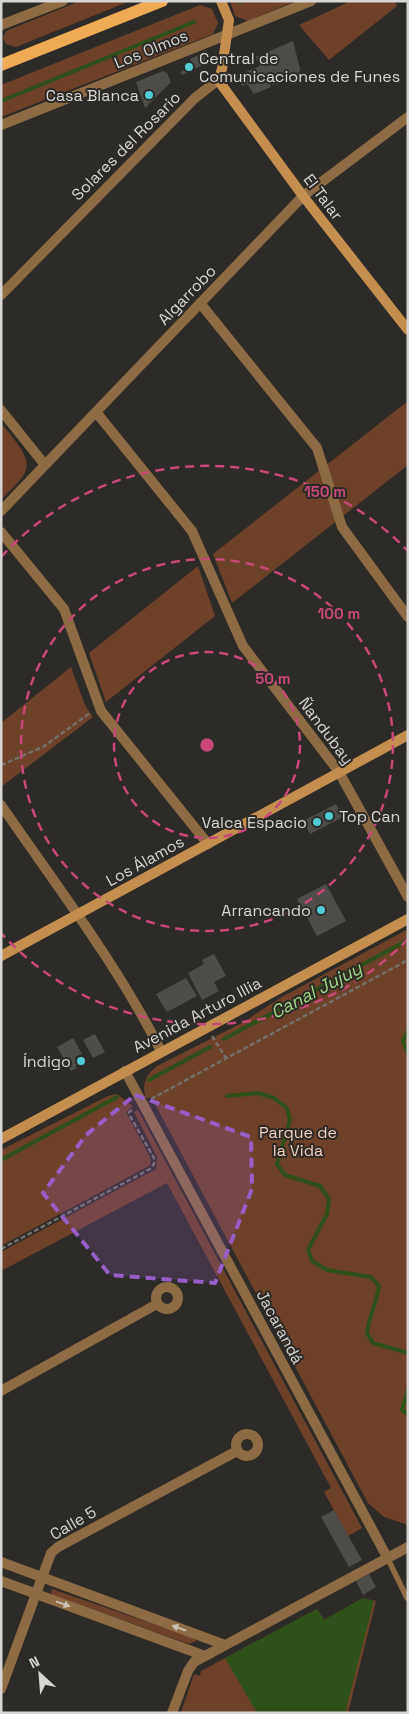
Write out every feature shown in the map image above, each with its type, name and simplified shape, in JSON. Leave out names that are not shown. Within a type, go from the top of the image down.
[{"type":"main road","points":[[2,62],[162,1]]},
{"type":"street","points":[[1,26],[63,1]]},
{"type":"street","points":[[218,80],[228,34],[229,20],[221,1]]},
{"type":"street","name":"Los Olmos","points":[[1,125],[311,1]]},
{"type":"street","name":"El Talar","points":[[218,80],[303,196],[408,330]]},
{"type":"street","name":"Solares del Rosario","points":[[1,295],[195,98],[218,80]]},
{"type":"street","name":"Algarrobo","points":[[1,511],[303,196],[408,117]]},
{"type":"street","points":[[200,303],[317,448],[342,528],[408,617]]},
{"type":"street","points":[[1,410],[45,465]]},
{"type":"street","name":"Ñandubay","points":[[96,412],[192,531],[243,646],[339,772],[408,898]]},
{"type":"street","points":[[1,532],[64,609],[101,711],[208,844]]},
{"type":"street","name":"Los Álamos","points":[[1,956],[408,735]]},
{"type":"street","points":[[1,805],[77,915],[145,1020],[161,1051]]},
{"type":"street","name":"Avenida Arturo Illia","points":[[1,1139],[408,919]]},
{"type":"street","name":"Jacarandá","points":[[124,1071],[387,1557]]},
{"type":"street","points":[[1,1391],[157,1304]]},
{"type":"street","name":"Calle 5","points":[[1,1689],[51,1553],[58,1547],[237,1451]]},
{"type":"street","points":[[172,1713],[188,1671],[194,1662],[408,1547]]},
{"type":"street","points":[[1,1562],[225,1645]]},
{"type":"street","points":[[1,1581],[205,1656]]},
{"type":"lane","name":"Jacarandá","points":[[387,1557],[408,1598]]},
{"type":"path","points":[[1,765],[43,747],[81,717],[101,711]]},
{"type":"path","points":[[1,1249],[150,1169],[154,1164],[154,1158],[130,1112],[408,960]]},
{"type":"path","points":[[216,1043],[218,1042],[226,1058]]},
{"type":"highlighted area","points":[[135,1095],[251,1137],[252,1189],[215,1283],[110,1275],[43,1193],[86,1135]]},
{"type":"green space","points":[[80,1],[130,1],[16,47],[6,44],[3,38],[6,31]]},
{"type":"green space","points":[[230,1],[295,1],[248,21],[235,16]]},
{"type":"green space","points":[[351,1],[394,1],[397,6],[329,60],[299,25]]},
{"type":"green space","points":[[200,5],[212,9],[218,23],[213,34],[1,117],[1,85]]},
{"type":"green space","points":[[408,401],[408,465],[232,603],[213,554]]},
{"type":"green space","points":[[1,423],[22,451],[27,464],[22,478],[1,500]]},
{"type":"green space","points":[[198,566],[215,616],[106,702],[89,653]]},
{"type":"green space","points":[[71,667],[85,705],[93,717],[1,787],[1,723]]},
{"type":"green space","name":"Parque de la Vida","points":[[408,929],[408,1525],[384,1517],[368,1503],[156,1106],[150,1097],[146,1099],[144,1084],[147,1076],[157,1066],[242,1023],[280,998]]},
{"type":"green space","points":[[117,1094],[133,1106],[126,1112],[150,1157],[151,1163],[149,1166],[1,1246],[1,1150],[108,1096]]},
{"type":"green space","points":[[138,1110],[362,1528],[348,1536],[324,1492],[331,1488],[167,1183],[1,1271],[1,1252],[156,1169],[157,1157],[134,1112]]},
{"type":"green space","points":[[52,1589],[194,1638],[196,1641],[189,1644],[54,1596],[51,1593]]},
{"type":"green space","points":[[363,1598],[376,1601],[348,1713],[181,1712],[194,1674],[200,1676],[201,1671],[317,1609],[324,1620]]},
{"type":"shaded area","points":[[363,1598],[374,1601],[345,1713],[257,1713],[225,1658],[317,1609],[324,1620]]},
{"type":"building","points":[[293,41],[300,69],[298,76],[288,80],[285,74],[277,77],[280,82],[272,85],[270,80],[271,87],[254,94],[247,84],[242,86],[240,81],[243,73],[260,66],[256,57]]},
{"type":"building","points":[[203,53],[207,63],[182,75],[180,72],[193,66],[190,59]]},
{"type":"building","name":"Casa Blanca","points":[[163,71],[167,73],[171,82],[145,108],[136,82]]},
{"type":"building","points":[[336,804],[343,817],[310,834],[303,821]]},
{"type":"building","name":"Arrancando","points":[[326,884],[346,921],[317,936],[297,899]]},
{"type":"building","points":[[214,954],[226,976],[214,982],[219,991],[202,1000],[188,973],[204,964],[202,960]]},
{"type":"building","points":[[186,978],[197,996],[167,1012],[156,994]]},
{"type":"building","points":[[95,1034],[105,1052],[93,1058],[83,1040]]},
{"type":"building","points":[[73,1038],[82,1054],[75,1057],[76,1060],[83,1056],[86,1063],[75,1066],[77,1068],[71,1071],[57,1047]]},
{"type":"building","points":[[334,1510],[362,1560],[349,1567],[321,1517]]},
{"type":"building","points":[[369,1574],[376,1587],[363,1595],[356,1581]]},
{"type":"waterway","points":[[1,101],[194,22]]},
{"type":"waterway","name":"Canal Jujuy","points":[[224,1039],[408,940]]},
{"type":"waterway","points":[[408,1031],[403,1041],[408,1054]]},
{"type":"waterway","name":"Canal Jujuy","points":[[149,1080],[210,1047]]},
{"type":"waterway","points":[[227,1096],[258,1093],[274,1098],[287,1108],[290,1120],[277,1164],[285,1175],[320,1186],[329,1199],[327,1214],[308,1250],[312,1261],[327,1270],[371,1277],[379,1286],[367,1333],[373,1343],[408,1353]]},
{"type":"waterway","name":"Canal Jujuy","points":[[1,1160],[117,1097]]},
{"type":"waterway","points":[[408,1390],[402,1410],[408,1414]]},
{"type":"place","name":"Central de Comunicaciones de Funes","points":[[189,67]]},
{"type":"place","name":"Casa Blanca","points":[[149,95]]},
{"type":"place","name":"Top Can","points":[[329,816]]},
{"type":"place","name":"Valca Espacio","points":[[317,822]]},
{"type":"place","name":"Arrancando","points":[[321,910]]},
{"type":"place","name":"Índigo","points":[[81,1061]]}]
